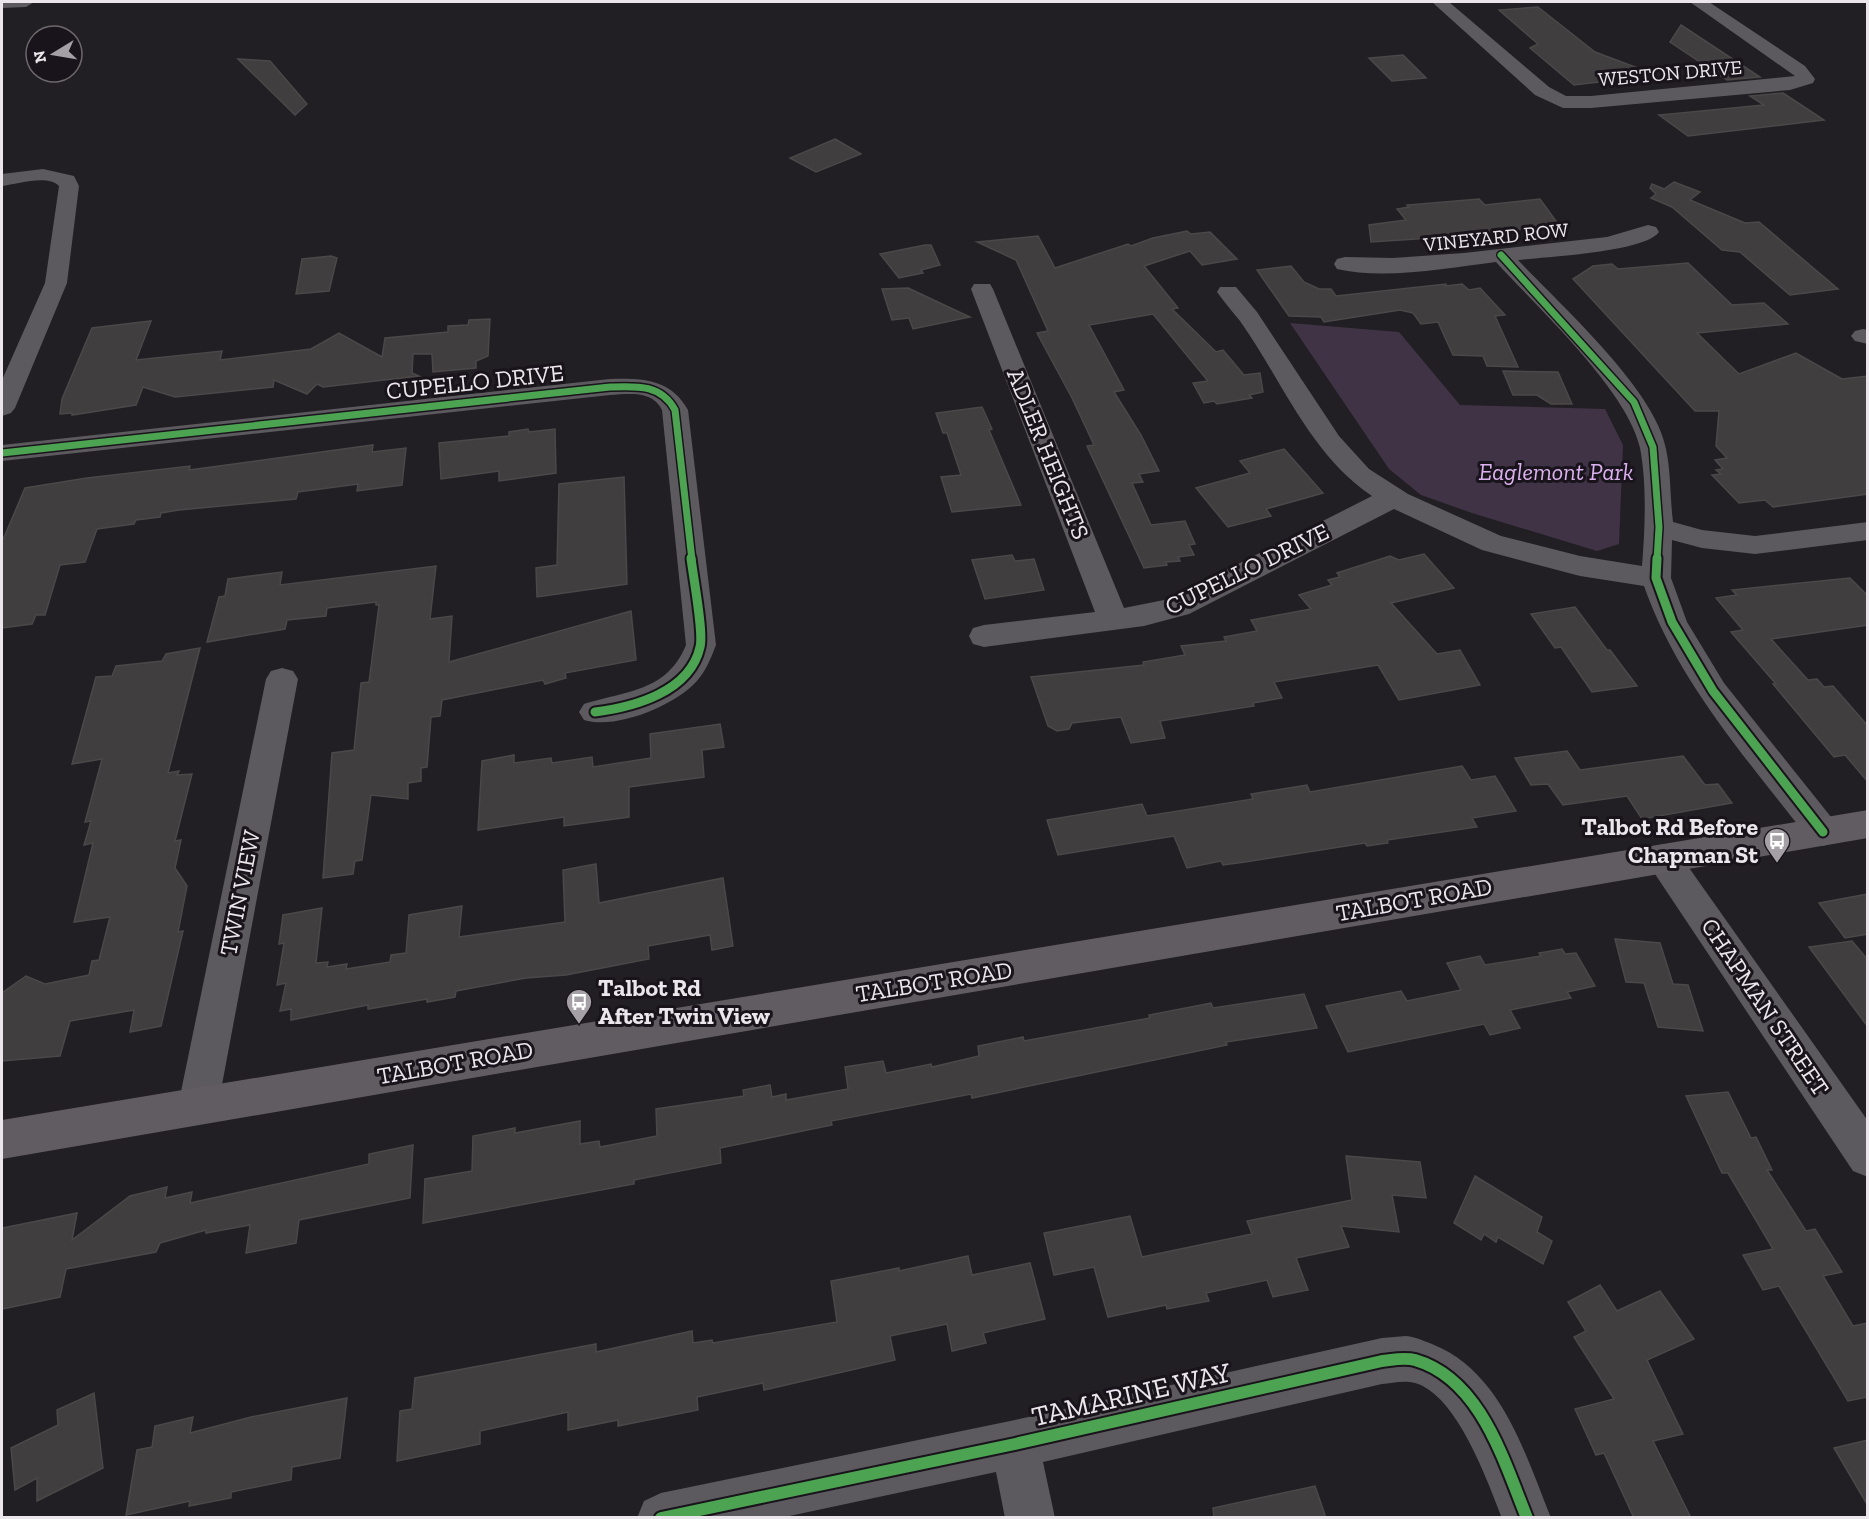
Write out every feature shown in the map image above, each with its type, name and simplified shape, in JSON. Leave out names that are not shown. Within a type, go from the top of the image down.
[{"type":"main road","name":"TALBOT ROAD","points":[[2,1140],[1868,824]]},
{"type":"street","points":[[2,3],[26,2]]},
{"type":"street","name":"WESTON DRIVE","points":[[1440,2],[1542,91],[1563,102],[1614,100],[1790,84],[1806,79],[1799,70],[1698,2]]},
{"type":"street","points":[[2,180],[48,175],[67,180],[69,186],[56,283],[2,408]]},
{"type":"street","name":"VINEYARD ROW","points":[[1345,264],[1387,266],[1501,255],[1618,242],[1648,232]]},
{"type":"street","points":[[1501,255],[1615,378],[1634,402],[1653,447],[1659,527],[1656,578],[1672,622],[1708,682],[1823,832]]},
{"type":"street","name":"ADLER HEIGHTS","points":[[982,289],[1113,619]]},
{"type":"street","points":[[1228,292],[1249,317],[1329,441],[1359,475],[1398,500],[1492,543],[1580,566],[1656,578]]},
{"type":"street","name":"CUPELLO DRIVE","points":[[2,453],[609,387],[654,389],[671,400],[678,433],[701,645],[698,658],[686,674],[636,704],[595,712]]},
{"type":"street","name":"CUPELLO DRIVE","points":[[984,636],[1144,616],[1178,607],[1384,501],[1398,500]]},
{"type":"street","points":[[1659,527],[1702,539],[1755,545],[1868,531]]},
{"type":"street","name":"TWIN VIEW","points":[[198,1106],[282,679]]},
{"type":"street","name":"CHAPMAN STREET","points":[[1663,858],[1868,1157]]},
{"type":"street","name":"TAMARINE WAY","points":[[661,1518],[1015,1444],[1382,1360],[1413,1360],[1443,1372],[1468,1398],[1489,1430],[1527,1518]]},
{"type":"street","points":[[1015,1444],[1030,1518]]},
{"type":"green space","name":"Eaglemont Park","points":[[1290,323],[1399,332],[1460,405],[1605,409],[1623,445],[1619,544],[1597,551],[1421,495],[1389,469]]},
{"type":"building","points":[[1538,7],[1595,52],[1651,73],[1604,77],[1608,81],[1574,85],[1530,48],[1538,44],[1499,10]]},
{"type":"building","points":[[1681,25],[1760,77],[1727,80],[1670,42]]},
{"type":"building","points":[[1403,55],[1426,78],[1392,81],[1369,58]]},
{"type":"building","points":[[238,59],[270,61],[307,104],[295,115]]},
{"type":"building","points":[[1783,93],[1824,120],[1688,136],[1659,115],[1764,105],[1750,96]]},
{"type":"building","points":[[835,139],[861,154],[816,172],[790,158]]},
{"type":"building","points":[[1674,182],[1700,192],[1690,200],[1745,223],[1759,222],[1838,289],[1790,295],[1740,252],[1722,250],[1672,207],[1651,198],[1656,194],[1650,188],[1652,184],[1664,189]]},
{"type":"building","points":[[1479,199],[1485,205],[1540,199],[1558,224],[1477,235],[1371,242],[1369,225],[1406,220],[1397,209],[1409,207],[1407,205]]},
{"type":"building","points":[[1187,231],[1191,234],[1210,232],[1237,259],[1202,265],[1190,251],[1144,266],[1178,308],[1172,309],[1216,352],[1223,350],[1244,375],[1260,373],[1263,392],[1249,395],[1252,398],[1217,404],[1214,401],[1204,403],[1193,383],[1208,381],[1153,314],[1089,325],[1124,390],[1114,392],[1141,435],[1159,471],[1139,474],[1143,482],[1132,483],[1151,525],[1185,521],[1195,544],[1189,545],[1194,555],[1178,557],[1180,561],[1166,562],[1167,565],[1144,568],[1087,446],[1094,445],[1037,333],[1048,331],[1016,260],[977,242],[1038,236],[1055,268],[1128,244],[1131,246],[1153,238]]},
{"type":"building","points":[[931,245],[940,265],[921,270],[923,273],[899,278],[880,254]]},
{"type":"building","points":[[331,256],[337,258],[329,291],[296,294],[302,259]]},
{"type":"building","points":[[1688,263],[1732,305],[1764,303],[1788,324],[1697,333],[1739,374],[1796,353],[1842,379],[1868,376],[1868,494],[1773,507],[1765,500],[1739,503],[1712,475],[1721,474],[1716,470],[1723,469],[1715,460],[1727,458],[1716,446],[1719,411],[1695,411],[1573,279],[1593,266],[1612,264],[1618,269]]},
{"type":"building","points":[[1291,266],[1304,282],[1319,289],[1331,289],[1336,296],[1446,284],[1446,286],[1462,284],[1469,290],[1480,288],[1505,315],[1495,316],[1518,367],[1487,366],[1483,356],[1453,355],[1438,322],[1421,324],[1413,313],[1400,310],[1324,322],[1321,317],[1289,316],[1257,270]]},
{"type":"building","points":[[908,288],[970,317],[913,329],[909,318],[892,320],[882,289]]},
{"type":"building","points":[[490,319],[488,356],[476,361],[476,368],[433,372],[432,354],[413,354],[412,373],[419,376],[323,387],[317,384],[307,394],[274,380],[273,387],[175,397],[143,387],[136,405],[72,415],[72,413],[60,414],[62,399],[92,328],[151,321],[136,360],[222,351],[220,360],[311,349],[339,333],[382,357],[385,338],[448,332],[448,326],[468,325],[469,320]]},
{"type":"building","points":[[1503,371],[1558,372],[1572,404],[1551,404],[1537,395],[1513,395]]},
{"type":"building","points":[[982,407],[992,429],[989,430],[1021,505],[952,512],[941,477],[961,475],[947,433],[943,433],[936,413]]},
{"type":"building","points":[[528,429],[529,432],[555,429],[556,473],[499,481],[499,471],[441,479],[439,443],[509,436],[509,432]]},
{"type":"building","points":[[373,445],[372,452],[406,448],[402,485],[357,491],[358,484],[298,492],[296,499],[179,510],[161,513],[160,517],[136,520],[134,524],[97,529],[85,562],[60,565],[45,615],[36,615],[32,624],[2,628],[2,542],[25,488],[87,478],[190,466],[189,470]]},
{"type":"building","points":[[1284,449],[1323,493],[1266,509],[1271,516],[1228,527],[1196,488],[1250,473],[1240,461]]},
{"type":"building","points":[[624,477],[627,584],[537,597],[536,568],[557,565],[559,484]]},
{"type":"building","points":[[1424,554],[1454,588],[1391,603],[1437,654],[1460,650],[1480,685],[1399,700],[1378,665],[1274,682],[1282,698],[1253,703],[1254,706],[1160,721],[1165,738],[1131,743],[1121,717],[1072,723],[1069,729],[1057,731],[1048,726],[1031,677],[1144,665],[1143,662],[1185,655],[1181,646],[1226,641],[1224,637],[1257,631],[1251,620],[1311,609],[1299,595],[1332,585],[1328,580],[1340,577],[1337,573],[1390,556],[1399,560]]},
{"type":"building","points":[[1012,555],[1015,561],[1034,559],[1044,590],[985,599],[972,560]]},
{"type":"building","points":[[436,566],[430,619],[452,616],[449,662],[631,611],[636,660],[565,673],[566,678],[545,684],[543,680],[442,700],[440,716],[431,717],[427,767],[421,768],[421,781],[408,783],[408,799],[371,795],[362,860],[355,861],[353,874],[323,878],[332,753],[354,750],[361,683],[369,682],[379,605],[376,605],[376,602],[327,608],[326,616],[287,620],[285,629],[207,642],[219,597],[225,596],[228,579],[282,572],[280,585]]},
{"type":"building","points":[[1850,578],[1868,596],[1868,625],[1771,639],[1808,680],[1817,679],[1824,687],[1833,686],[1868,726],[1868,782],[1845,755],[1834,757],[1773,684],[1776,684],[1731,632],[1743,630],[1716,598],[1737,595],[1732,590]]},
{"type":"building","points":[[1575,607],[1637,686],[1592,692],[1561,647],[1555,648],[1531,614]]},
{"type":"building","points":[[200,648],[168,773],[179,771],[177,775],[192,774],[175,841],[181,840],[175,868],[187,886],[178,932],[183,931],[161,1026],[130,1032],[134,1010],[70,1021],[60,1056],[2,1061],[2,993],[26,976],[45,984],[89,975],[92,961],[99,960],[110,917],[74,922],[93,843],[84,845],[91,821],[85,822],[102,759],[72,764],[96,677],[112,676],[116,666],[162,661],[166,654]]},
{"type":"building","points":[[720,724],[724,747],[702,750],[704,777],[629,787],[629,817],[564,826],[564,817],[478,830],[482,761],[514,755],[514,763],[551,758],[552,763],[592,757],[593,767],[651,758],[650,734]]},
{"type":"building","points":[[1567,751],[1580,770],[1683,756],[1705,785],[1718,784],[1732,803],[1642,819],[1627,796],[1563,805],[1548,784],[1531,785],[1515,758]]},
{"type":"building","points":[[1462,766],[1471,780],[1495,776],[1516,811],[1472,818],[1477,827],[1387,840],[1388,843],[1367,846],[1365,843],[1223,865],[1221,861],[1187,868],[1174,836],[1058,855],[1047,820],[1142,804],[1147,816],[1253,799],[1251,794],[1307,785],[1310,792]]},
{"type":"building","points":[[596,864],[599,903],[723,878],[733,946],[712,950],[710,935],[648,946],[649,959],[566,975],[526,978],[456,991],[455,997],[427,1002],[427,999],[368,1009],[368,1005],[291,1020],[291,1009],[280,1011],[286,983],[277,985],[284,943],[279,944],[283,915],[322,908],[316,963],[328,962],[327,967],[347,964],[346,969],[390,962],[391,955],[406,953],[409,915],[462,906],[459,937],[565,922],[563,870]]},
{"type":"building","points":[[1868,894],[1868,934],[1845,938],[1819,903]]},
{"type":"building","points":[[1615,939],[1660,943],[1673,984],[1688,985],[1703,1031],[1658,1027],[1644,983],[1626,982]]},
{"type":"building","points":[[1852,941],[1868,960],[1868,1027],[1809,947]]},
{"type":"building","points":[[1562,949],[1565,954],[1576,953],[1595,986],[1567,992],[1571,998],[1510,1010],[1520,1028],[1490,1035],[1484,1024],[1348,1052],[1326,1006],[1401,991],[1407,1001],[1461,990],[1447,963],[1480,956],[1485,965],[1541,956],[1539,953]]},
{"type":"building","points":[[1304,994],[1317,1028],[1226,1042],[1227,1045],[972,1098],[971,1094],[831,1121],[832,1125],[720,1148],[721,1163],[634,1180],[634,1184],[423,1223],[425,1179],[472,1171],[473,1136],[515,1128],[515,1133],[580,1121],[580,1144],[599,1141],[600,1147],[657,1136],[656,1109],[744,1096],[743,1090],[770,1085],[772,1097],[786,1094],[786,1100],[848,1089],[845,1067],[883,1061],[886,1073],[931,1064],[932,1067],[979,1056],[978,1046],[1023,1037],[1024,1041],[1150,1018],[1149,1015],[1211,1003],[1213,1008]]},
{"type":"building","points":[[1728,1092],[1751,1138],[1756,1137],[1772,1170],[1767,1170],[1806,1231],[1815,1229],[1842,1272],[1823,1276],[1853,1326],[1868,1323],[1868,1397],[1848,1401],[1779,1286],[1763,1290],[1743,1255],[1773,1249],[1728,1173],[1722,1173],[1686,1096]]},
{"type":"building","points":[[413,1145],[410,1198],[299,1220],[296,1243],[246,1253],[250,1225],[206,1233],[206,1230],[160,1243],[156,1252],[66,1269],[60,1297],[2,1309],[2,1228],[77,1213],[72,1240],[130,1196],[167,1187],[165,1198],[192,1192],[190,1203],[369,1164],[369,1154]]},
{"type":"building","points":[[1346,1156],[1420,1162],[1426,1198],[1392,1195],[1399,1232],[1341,1226],[1349,1247],[1296,1258],[1308,1290],[1273,1297],[1267,1280],[1206,1293],[1209,1301],[1167,1309],[1166,1305],[1108,1317],[1094,1267],[1054,1275],[1044,1233],[1130,1216],[1142,1257],[1252,1234],[1247,1221],[1352,1200]]},
{"type":"building","points":[[1475,1176],[1542,1217],[1537,1232],[1552,1241],[1543,1264],[1498,1237],[1496,1242],[1484,1234],[1481,1240],[1454,1223]]},
{"type":"building","points":[[968,1256],[972,1275],[1030,1263],[1045,1319],[983,1333],[986,1343],[952,1351],[947,1324],[890,1336],[895,1360],[764,1390],[763,1383],[697,1397],[698,1410],[618,1426],[618,1420],[568,1430],[568,1412],[480,1431],[480,1444],[397,1461],[400,1411],[412,1409],[415,1378],[596,1344],[596,1352],[692,1331],[693,1343],[712,1340],[713,1343],[837,1322],[831,1281],[899,1268],[899,1271]]},
{"type":"building","points":[[1600,1285],[1617,1311],[1660,1291],[1694,1339],[1647,1360],[1683,1434],[1653,1441],[1691,1518],[1634,1518],[1604,1453],[1596,1455],[1575,1409],[1614,1399],[1574,1337],[1586,1331],[1568,1302]]},
{"type":"building","points":[[94,1393],[103,1468],[37,1501],[37,1478],[15,1490],[11,1448],[58,1425],[57,1410]]},
{"type":"building","points":[[347,1398],[340,1458],[292,1467],[291,1480],[231,1492],[231,1498],[189,1506],[190,1501],[126,1515],[137,1450],[152,1447],[155,1426],[193,1417],[190,1433],[251,1417]]},
{"type":"building","points":[[1868,1440],[1868,1506],[1834,1448]]},
{"type":"building","points":[[1315,1486],[1326,1518],[1214,1518],[1213,1508]]},
{"type":"cycle path","points":[[1501,255],[1615,378],[1634,402],[1653,447],[1659,527],[1656,578],[1672,622],[1713,691],[1823,832]]},
{"type":"cycle path","points":[[2,453],[610,387],[638,387],[656,391],[664,395],[675,410],[701,645],[686,673],[659,694],[627,706],[595,712]]},
{"type":"cycle path","points":[[661,1518],[1015,1444],[1382,1361],[1406,1359],[1436,1369],[1455,1384],[1472,1403],[1498,1449],[1527,1518]]},
{"type":"place","name":"Talbot Rd Before Chapman St","points":[[1777,864]]},
{"type":"place","name":"Talbot Rd After Twin View","points":[[579,1025]]}]
